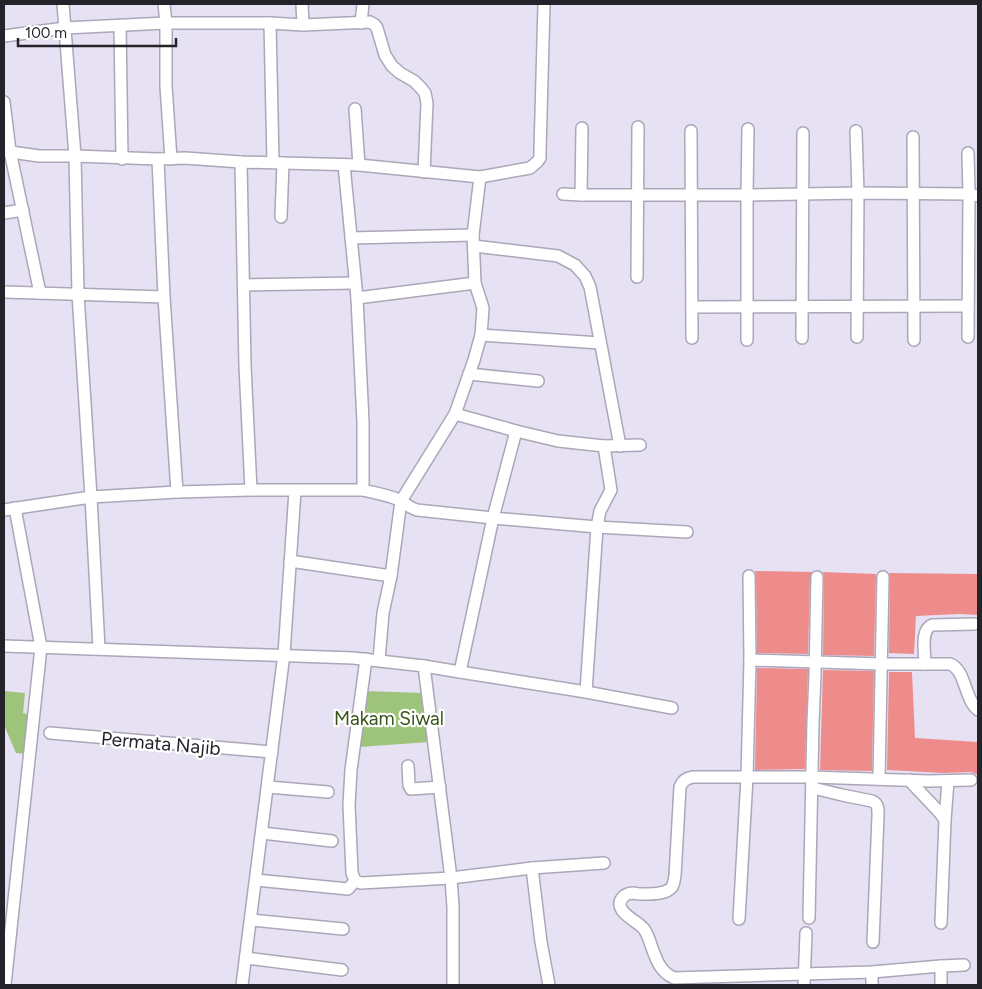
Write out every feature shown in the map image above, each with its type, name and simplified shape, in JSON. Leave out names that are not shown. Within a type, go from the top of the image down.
[{"type":"street","points":[[64,4],[75,156],[78,294],[99,648]]},
{"type":"street","points":[[164,4],[166,23],[166,86],[171,159]]},
{"type":"street","points":[[302,4],[303,25]]},
{"type":"street","points":[[361,23],[363,4]]},
{"type":"street","points":[[7,151],[39,156],[122,159],[185,158],[241,162],[359,165],[488,176],[530,168],[540,158],[544,4]]},
{"type":"street","points":[[4,36],[65,28],[166,23],[270,23],[303,25],[370,22],[379,31],[384,54],[392,66],[414,81],[425,93],[427,102],[424,172]]},
{"type":"street","points":[[270,23],[281,217]]},
{"type":"street","points":[[120,25],[122,159]]},
{"type":"street","points":[[4,102],[7,151],[23,210],[40,293]]},
{"type":"street","points":[[355,109],[359,165]]},
{"type":"street","points":[[637,277],[638,127]]},
{"type":"street","points":[[581,195],[582,128]]},
{"type":"street","points":[[747,340],[748,128]]},
{"type":"street","points":[[856,131],[858,193],[857,338]]},
{"type":"street","points":[[691,132],[692,338]]},
{"type":"street","points":[[802,338],[804,132]]},
{"type":"street","points":[[913,137],[914,340]]},
{"type":"street","points":[[968,153],[973,195],[968,337]]},
{"type":"street","points":[[158,159],[164,297],[177,492]]},
{"type":"street","points":[[241,162],[245,366],[251,490]]},
{"type":"street","points":[[344,165],[357,298],[363,422],[363,490]]},
{"type":"street","points":[[379,660],[383,613],[391,576],[401,501],[454,414],[481,335],[483,308],[475,283],[474,240],[488,176]]},
{"type":"street","points":[[563,194],[747,195],[858,193],[973,195]]},
{"type":"street","points":[[4,213],[23,210]]},
{"type":"street","points":[[351,238],[474,240],[558,256],[575,265],[588,282],[620,446]]},
{"type":"street","points":[[244,285],[355,283]]},
{"type":"street","points":[[357,298],[475,283]]},
{"type":"street","points":[[4,292],[164,297]]},
{"type":"street","points":[[692,307],[968,306]]},
{"type":"street","points":[[481,335],[600,343]]},
{"type":"street","points":[[469,374],[538,381]]},
{"type":"street","points":[[454,414],[558,441],[604,446],[640,445]]},
{"type":"street","points":[[460,672],[493,518],[516,431]]},
{"type":"street","points":[[586,692],[598,527],[600,512],[611,490],[604,446]]},
{"type":"street","points":[[5,985],[41,647],[10,509],[91,497],[177,492],[363,490],[401,501],[416,510],[598,527],[687,532]]},
{"type":"street","points":[[242,985],[284,654],[295,491]]},
{"type":"street","points":[[290,561],[391,576]]},
{"type":"street","points":[[739,919],[747,778],[750,660],[749,576]]},
{"type":"street","points":[[809,918],[817,576]]},
{"type":"street","points":[[879,779],[883,577]]},
{"type":"street","points":[[925,664],[925,632],[928,627],[932,625],[975,624]]},
{"type":"street","points":[[4,646],[284,654],[379,660],[586,692],[672,708]]},
{"type":"street","points":[[366,659],[352,763],[349,805],[352,873],[355,880],[361,883],[451,878],[532,868],[604,863]]},
{"type":"street","points":[[750,660],[815,663],[946,663],[956,666],[971,702],[978,710]]},
{"type":"street","points":[[424,666],[451,878],[453,985]]},
{"type":"street","name":"Permata Najib","points":[[50,734],[272,752]]},
{"type":"street","points":[[408,766],[411,789],[440,787]]},
{"type":"street","points":[[964,965],[872,972],[804,980],[680,979],[670,976],[662,970],[643,927],[623,912],[621,905],[622,899],[626,894],[658,893],[669,890],[674,883],[680,787],[688,778],[747,778],[812,783],[879,779],[971,780]]},
{"type":"street","points":[[909,780],[944,820]]},
{"type":"street","points":[[941,922],[944,820],[948,781]]},
{"type":"street","points":[[812,783],[842,795],[876,802],[873,942]]},
{"type":"street","points":[[268,787],[328,792]]},
{"type":"street","points":[[262,833],[332,841]]},
{"type":"street","points":[[532,868],[548,985]]},
{"type":"street","points":[[256,880],[348,889],[355,880]]},
{"type":"street","points":[[251,920],[343,929]]},
{"type":"street","points":[[804,980],[806,933]]},
{"type":"street","points":[[246,958],[342,970]]},
{"type":"street","points":[[940,985],[941,966]]},
{"type":"street","points":[[872,972],[872,985]]},
{"type":"green space","points":[[4,691],[25,693],[23,713],[31,715],[28,754],[16,753],[4,725]]},
{"type":"green space","name":"Makam Siwal","points":[[365,691],[422,693],[429,742],[359,747]]},
{"type":"building","points":[[755,571],[812,572],[810,577],[808,654],[757,653]]},
{"type":"building","points":[[823,572],[876,574],[874,656],[823,655]]},
{"type":"building","points":[[889,573],[978,574],[978,615],[916,616],[914,654],[889,653]]},
{"type":"building","points":[[757,668],[808,669],[805,769],[755,770]]},
{"type":"building","points":[[823,670],[874,671],[872,771],[820,770]]},
{"type":"building","points":[[889,672],[912,672],[915,738],[978,742],[978,775],[971,772],[943,773],[887,770]]}]
